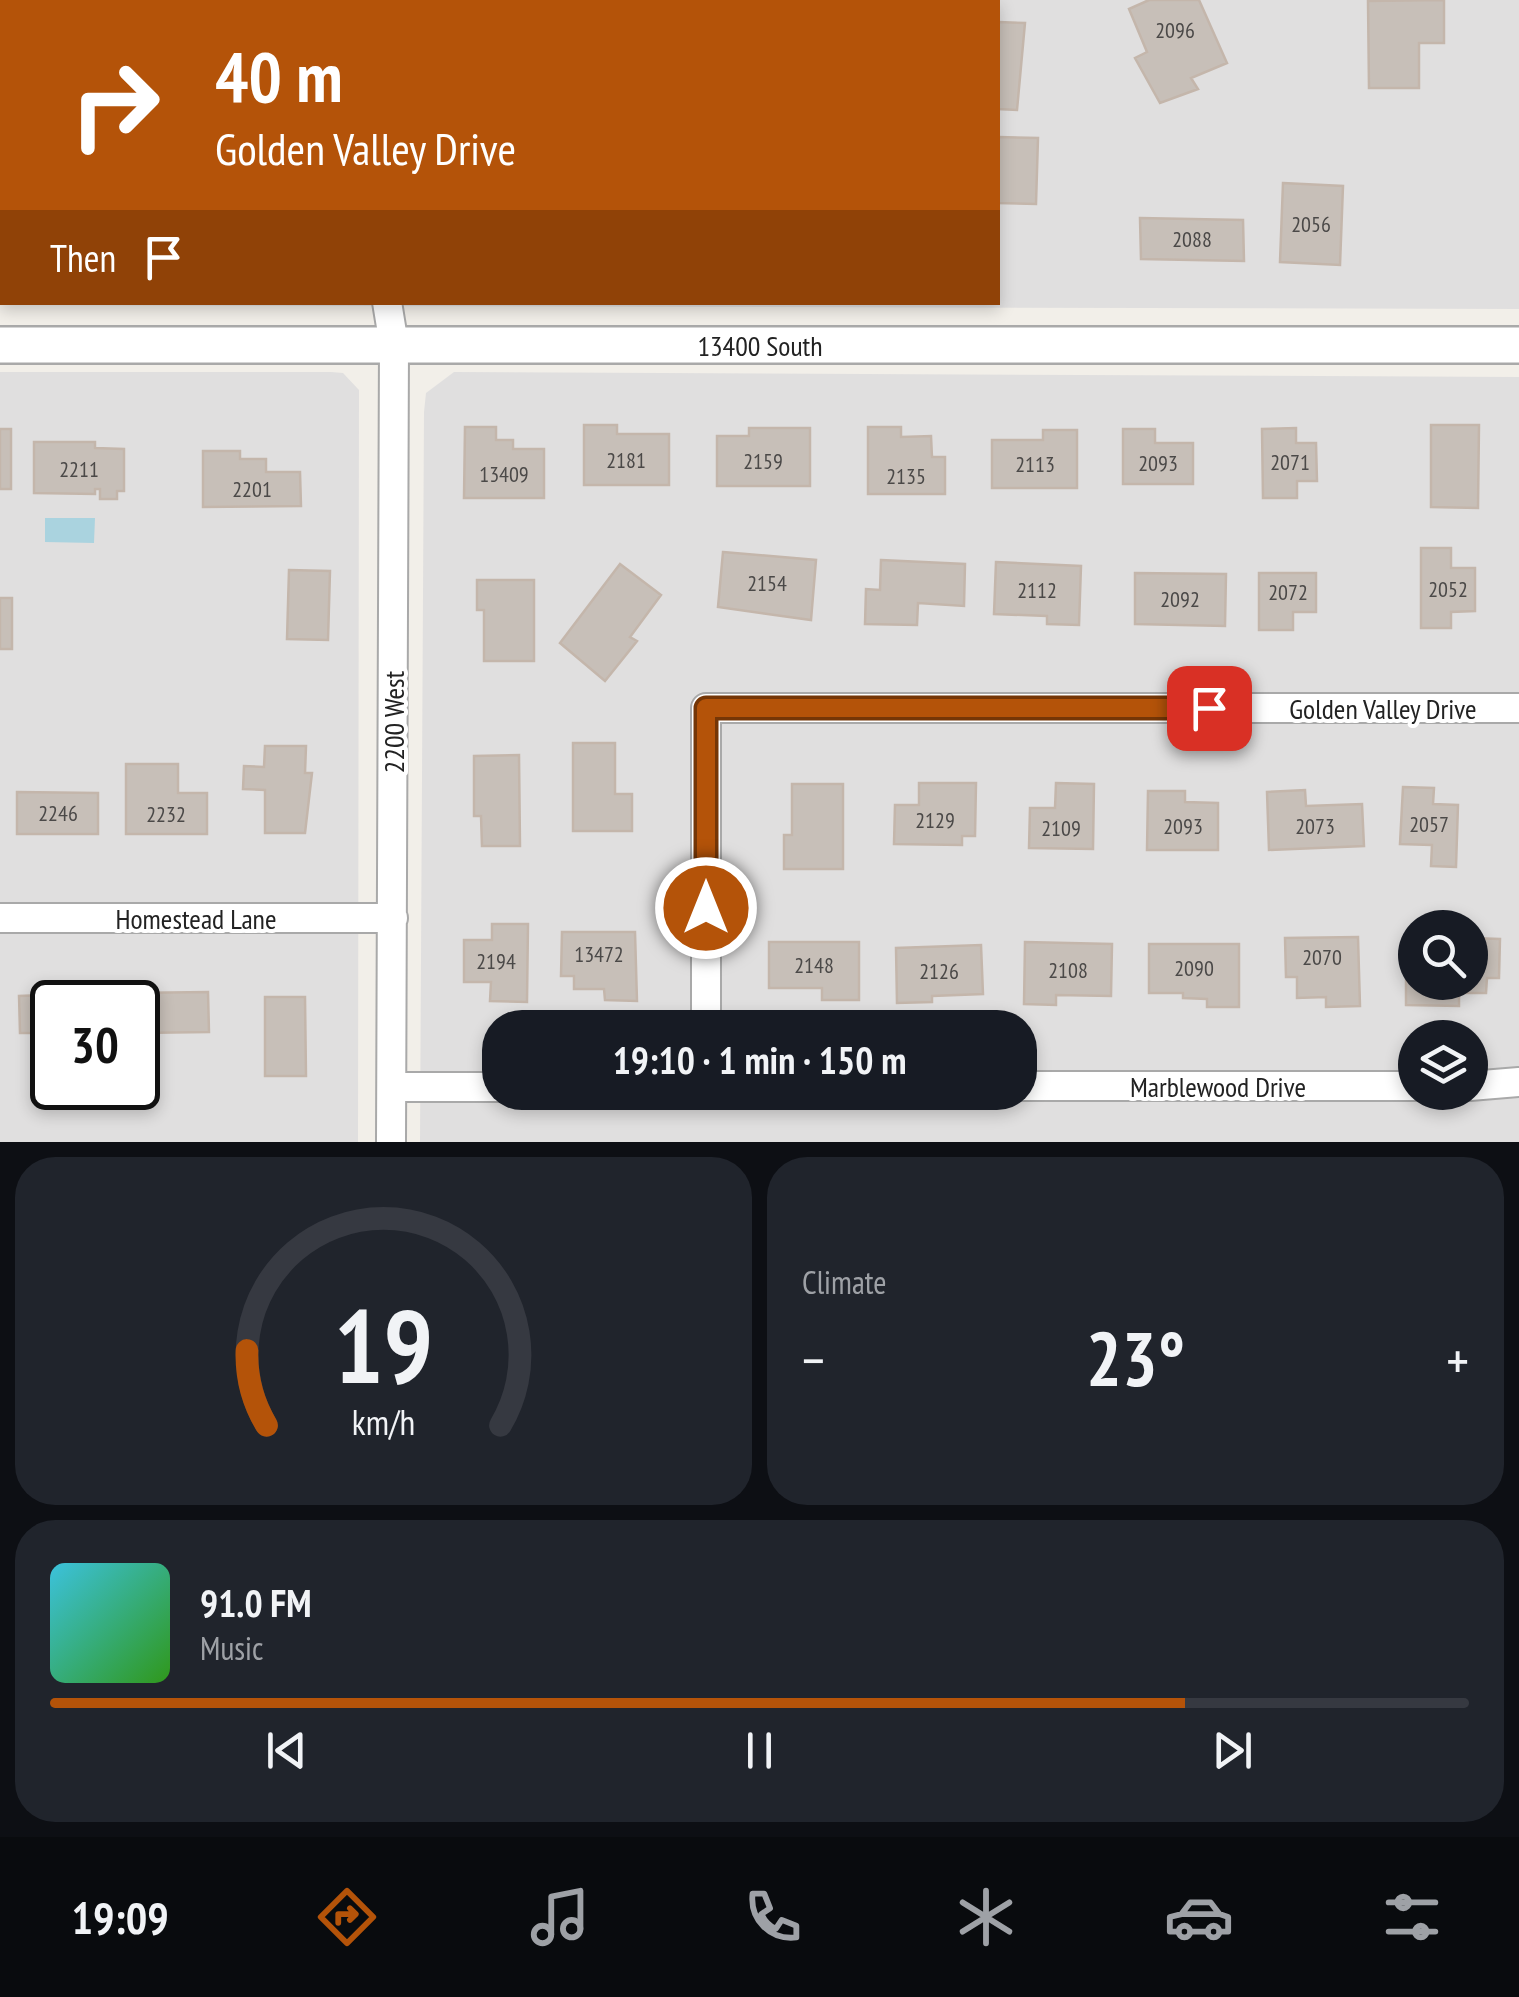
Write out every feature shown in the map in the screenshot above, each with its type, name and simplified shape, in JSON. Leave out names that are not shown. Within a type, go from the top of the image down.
[{"type":"street","name":"2200 West","points":[[387,305],[394,345],[391,1142]]},
{"type":"street","name":"13400 South","points":[[0,345],[1519,344]]},
{"type":"street","name":"Golden Valley Drive","points":[[706,1010],[706,708],[1519,708]]},
{"type":"street","name":"Homestead Lane","points":[[0,918],[392,918]]},
{"type":"street","points":[[1488,1085],[1519,1082]]},
{"type":"street","name":"Marblewood Drive","points":[[1037,1086],[1398,1086]]},
{"type":"street","points":[[392,1088],[482,1087]]},
{"type":"shaded area","points":[[1000,0],[1519,0],[1519,309],[0,305],[1000,305]]},
{"type":"shaded area","points":[[0,372],[331,372],[343,373],[359,390],[358,1142],[0,1142]]},
{"type":"shaded area","points":[[454,372],[1519,377],[1519,1142],[420,1142],[426,393]]},
{"type":"water","points":[[45,518],[95,518],[94,543],[45,542]]},
{"type":"building","points":[[1149,0],[1199,0],[1227,63],[1191,78],[1198,89],[1160,103],[1135,58],[1147,52],[1129,9]]},
{"type":"building","points":[[1444,0],[1444,43],[1419,43],[1419,88],[1369,88],[1368,1]]},
{"type":"building","points":[[1000,22],[1025,23],[1017,110],[1000,109]]},
{"type":"building","points":[[1000,137],[1038,138],[1036,204],[1000,203]]},
{"type":"building","points":[[1283,183],[1343,186],[1340,265],[1280,262]]},
{"type":"building","points":[[1140,218],[1243,220],[1244,261],[1141,259]]},
{"type":"building","points":[[584,425],[617,425],[617,434],[669,434],[669,485],[584,485]]},
{"type":"building","points":[[1431,425],[1479,425],[1478,508],[1431,507]]},
{"type":"building","points":[[465,427],[496,427],[496,440],[513,440],[513,449],[544,449],[544,498],[464,498]]},
{"type":"building","points":[[868,427],[901,427],[901,437],[931,436],[932,457],[945,457],[945,494],[868,494]]},
{"type":"building","points":[[749,428],[810,428],[810,486],[717,486],[717,436],[749,436]]},
{"type":"building","points":[[1296,428],[1296,443],[1316,443],[1317,481],[1297,481],[1297,498],[1263,498],[1262,429]]},
{"type":"building","points":[[0,429],[11,429],[11,489],[0,489]]},
{"type":"building","points":[[1123,429],[1155,429],[1155,443],[1193,443],[1193,484],[1123,484]]},
{"type":"building","points":[[1043,430],[1077,430],[1077,488],[992,488],[992,440],[1043,440]]},
{"type":"building","points":[[34,442],[95,442],[95,448],[124,449],[124,491],[117,491],[117,499],[100,499],[100,489],[95,489],[95,494],[34,493]]},
{"type":"building","points":[[203,451],[240,451],[240,459],[266,459],[266,472],[300,472],[301,506],[203,507]]},
{"type":"building","points":[[1421,548],[1451,548],[1451,568],[1475,568],[1475,611],[1451,612],[1451,628],[1421,628]]},
{"type":"building","points":[[723,552],[816,560],[811,620],[718,607]]},
{"type":"building","points":[[881,560],[965,564],[964,606],[918,603],[917,625],[865,624],[866,589],[880,590]]},
{"type":"building","points":[[996,562],[1081,566],[1079,625],[1047,624],[1047,616],[994,614]]},
{"type":"building","points":[[620,564],[661,595],[630,637],[637,641],[605,681],[560,643]]},
{"type":"building","points":[[289,570],[330,571],[328,640],[287,639]]},
{"type":"building","points":[[1135,573],[1226,574],[1225,626],[1135,624]]},
{"type":"building","points":[[1259,573],[1316,573],[1316,612],[1293,612],[1293,630],[1259,630]]},
{"type":"building","points":[[477,580],[534,580],[534,661],[484,661],[484,610],[477,610]]},
{"type":"building","points":[[0,598],[12,598],[12,649],[0,649]]},
{"type":"building","points":[[573,743],[615,743],[615,794],[632,794],[632,831],[573,831]]},
{"type":"building","points":[[265,746],[306,746],[305,773],[312,773],[305,833],[265,833],[265,790],[243,789],[244,766],[264,767]]},
{"type":"building","points":[[519,755],[520,846],[482,846],[481,816],[474,816],[474,756]]},
{"type":"building","points":[[126,764],[178,764],[178,793],[207,793],[207,834],[126,834]]},
{"type":"building","points":[[919,783],[976,783],[975,836],[962,836],[962,845],[894,844],[895,805],[919,805]]},
{"type":"building","points":[[1056,783],[1094,784],[1093,849],[1029,848],[1030,808],[1055,808]]},
{"type":"building","points":[[792,784],[843,784],[843,869],[784,869],[784,835],[792,835]]},
{"type":"building","points":[[1403,787],[1434,788],[1433,804],[1458,805],[1456,867],[1431,866],[1432,845],[1400,844]]},
{"type":"building","points":[[1305,790],[1306,806],[1362,804],[1364,846],[1269,850],[1267,792]]},
{"type":"building","points":[[1148,791],[1185,791],[1185,802],[1218,803],[1218,850],[1147,850]]},
{"type":"building","points":[[17,792],[98,793],[98,834],[17,834]]},
{"type":"building","points":[[492,924],[528,924],[527,1002],[490,1001],[491,982],[464,982],[464,940],[492,940]]},
{"type":"building","points":[[562,932],[635,932],[637,1001],[605,1000],[604,989],[574,989],[574,976],[561,976]]},
{"type":"building","points":[[1358,937],[1360,1006],[1326,1007],[1326,997],[1297,998],[1297,977],[1286,977],[1285,938]]},
{"type":"building","points":[[1488,939],[1500,939],[1499,978],[1488,978]]},
{"type":"building","points":[[769,942],[859,942],[859,1000],[822,1000],[822,988],[769,988]]},
{"type":"building","points":[[1025,942],[1112,944],[1111,996],[1056,995],[1056,1005],[1024,1004]]},
{"type":"building","points":[[1149,944],[1239,944],[1239,1007],[1207,1007],[1207,999],[1183,998],[1183,993],[1149,993]]},
{"type":"building","points":[[981,945],[983,994],[932,996],[932,1002],[897,1003],[896,948]]},
{"type":"building","points":[[208,992],[209,1032],[160,1033],[160,993]]},
{"type":"building","points":[[19,996],[30,996],[30,1033],[20,1033]]},
{"type":"building","points":[[265,997],[305,997],[306,1076],[265,1076]]},
{"type":"building","points":[[1406,1000],[1459,1000],[1459,1006],[1406,1005]]},
{"type":"route","points":[[706,908],[706,708],[1209,708]]}]
